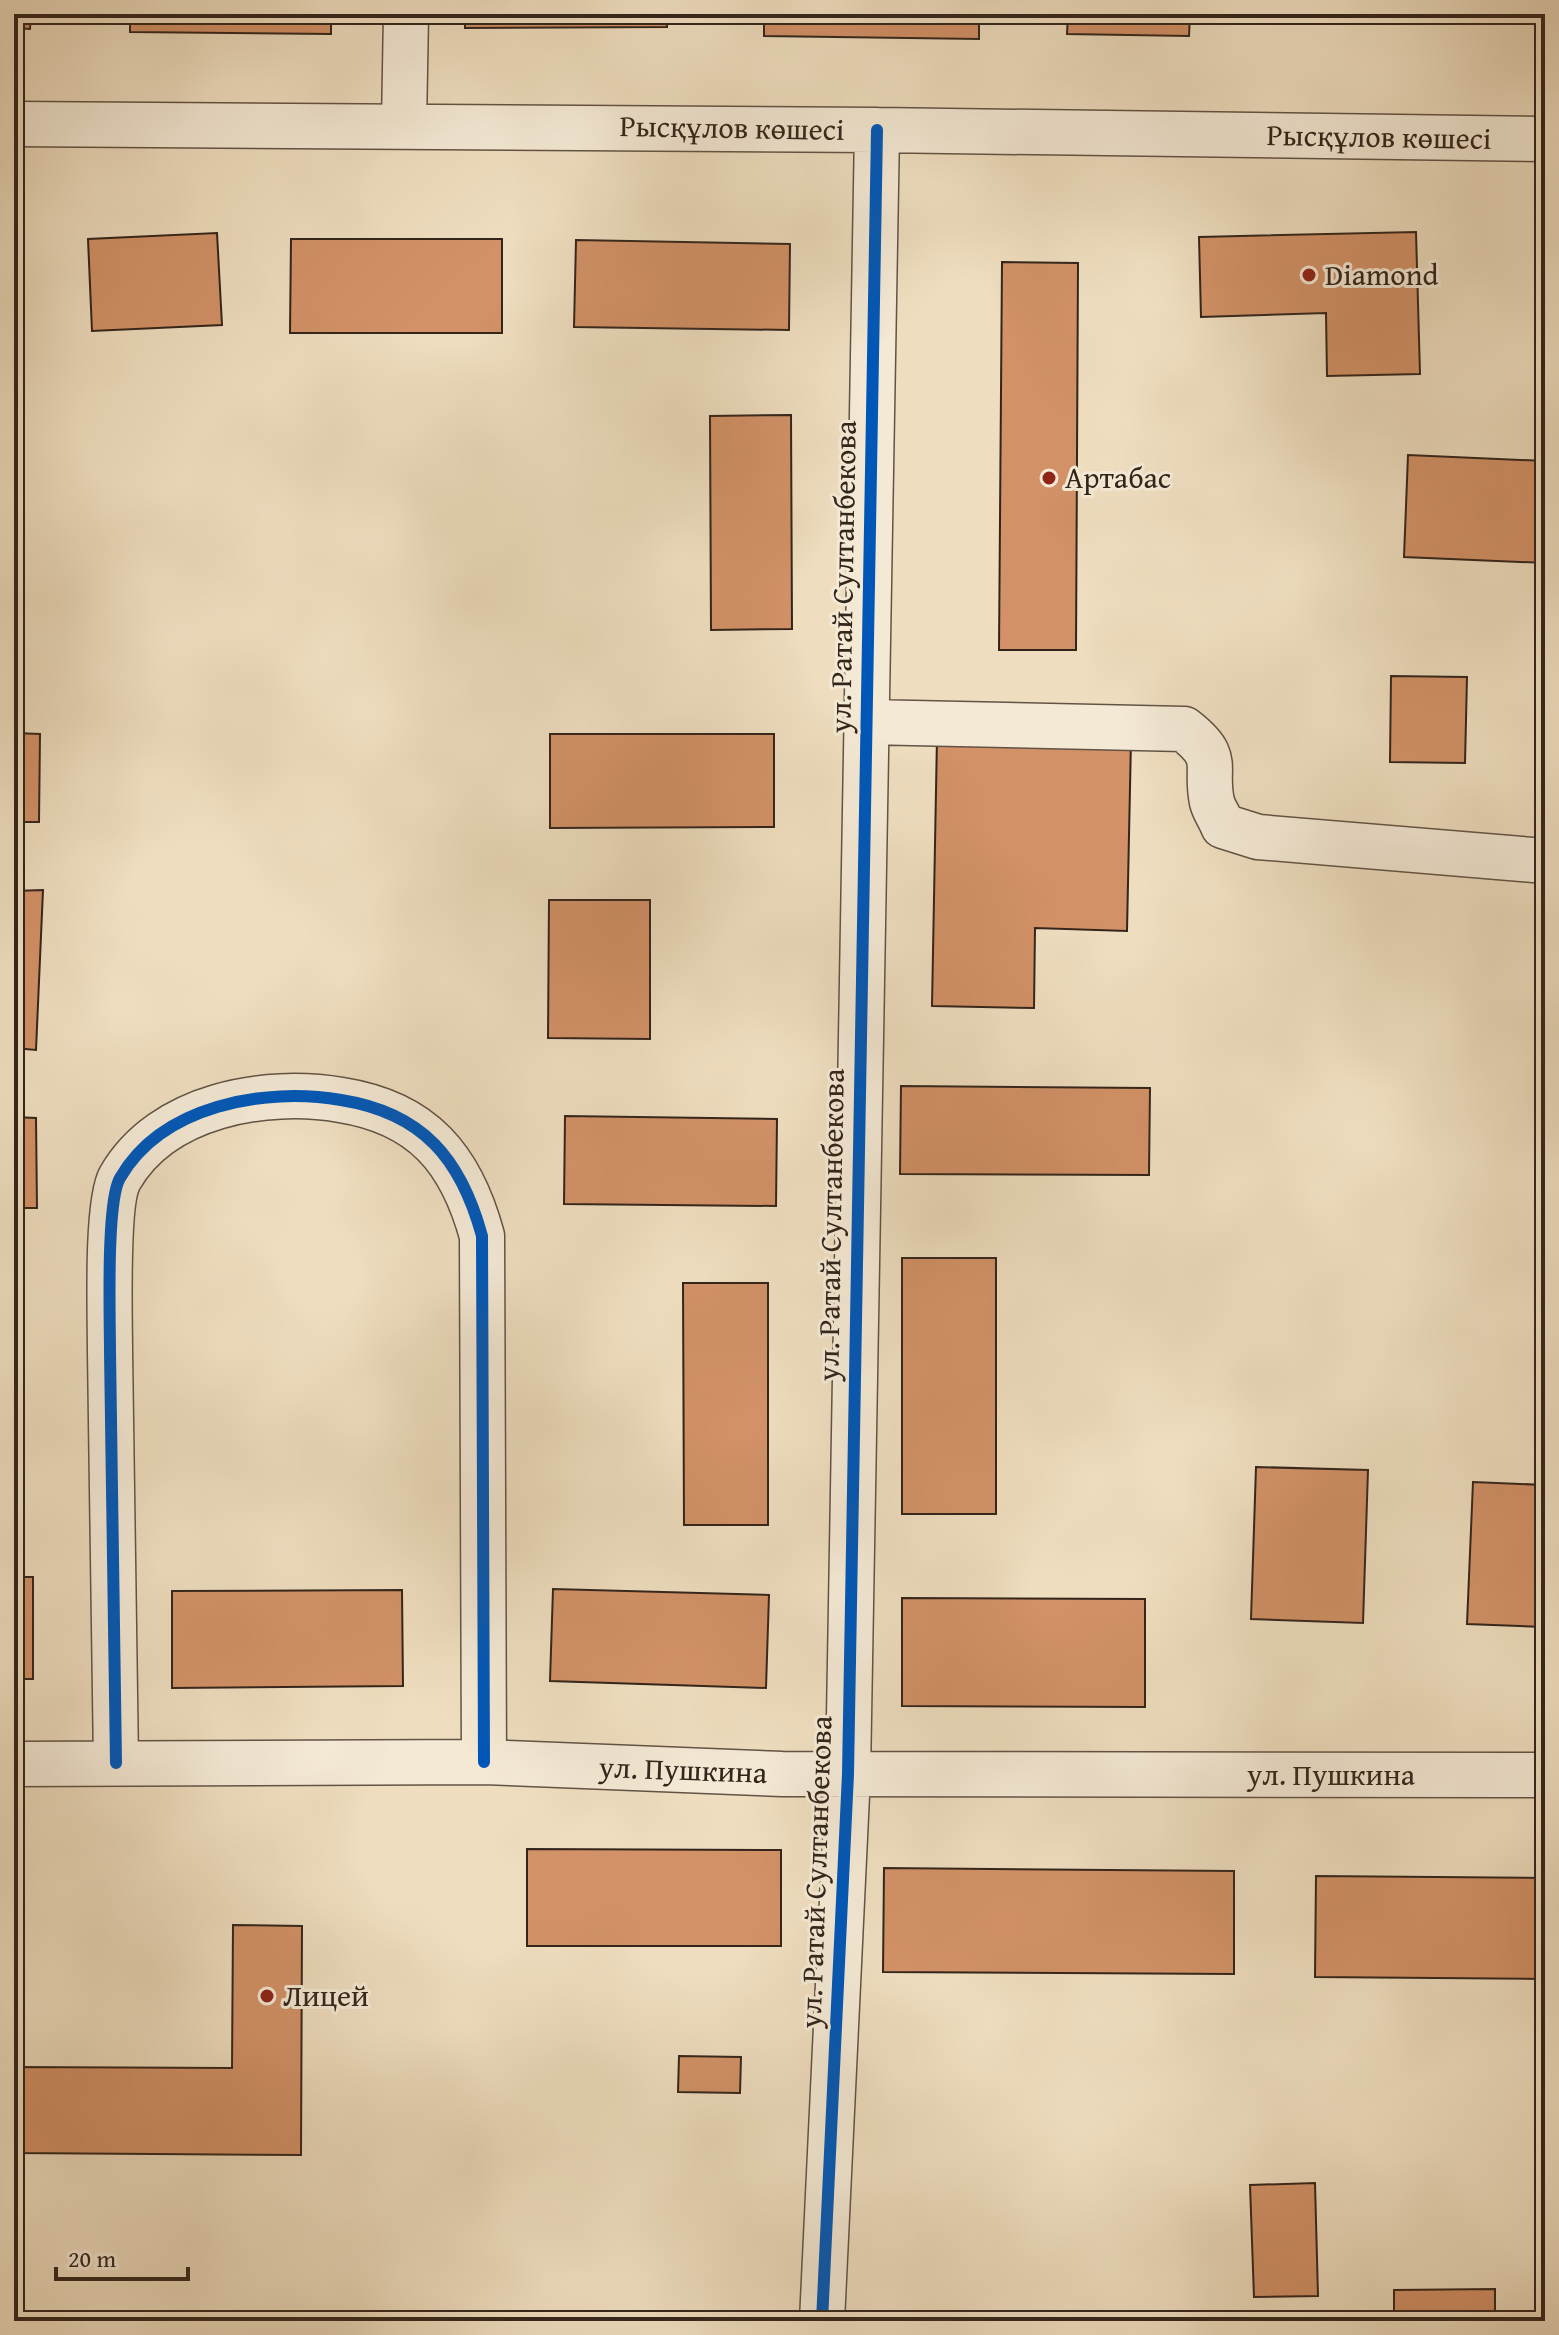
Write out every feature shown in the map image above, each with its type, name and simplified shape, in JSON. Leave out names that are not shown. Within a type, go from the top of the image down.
[{"type":"street","points":[[404,125],[406,14]]},
{"type":"street","name":"Рысқұлов көшесі","points":[[14,124],[404,125],[1545,139]]},
{"type":"street","name":"ул. Ратай Султанбекова","points":[[822,2321],[848,1774],[877,130]]},
{"type":"street","points":[[866,722],[1184,729],[1199,741],[1212,761],[1212,803],[1223,826],[1258,837],[1545,861]]},
{"type":"street","points":[[116,1763],[110,1303],[112,1222],[118,1179],[144,1150],[180,1122],[212,1107],[271,1097],[323,1097],[359,1103],[394,1116],[430,1136],[457,1169],[473,1202],[482,1236],[484,1762]]},
{"type":"street","name":"ул. Пушкина","points":[[14,1764],[484,1762],[848,1774],[1545,1775]]},
{"type":"building","points":[[14,14],[31,14],[30,29],[14,28]]},
{"type":"building","points":[[130,14],[331,14],[331,34],[130,32]]},
{"type":"building","points":[[465,14],[667,14],[667,27],[465,28]]},
{"type":"building","points":[[764,14],[979,14],[979,39],[764,36]]},
{"type":"building","points":[[1068,14],[1190,14],[1189,36],[1067,34]]},
{"type":"building","name":"Diamond","points":[[1416,232],[1420,374],[1327,376],[1326,313],[1201,317],[1199,237]]},
{"type":"building","points":[[217,233],[222,325],[92,331],[88,239]]},
{"type":"building","points":[[14,235],[20,235],[18,319],[14,319]]},
{"type":"building","points":[[291,239],[502,239],[502,333],[290,333]]},
{"type":"building","points":[[576,240],[790,244],[789,330],[574,327]]},
{"type":"building","points":[[1002,262],[1078,263],[1076,650],[999,650]]},
{"type":"building","points":[[791,415],[792,629],[711,630],[710,416]]},
{"type":"building","points":[[1408,455],[1545,461],[1545,563],[1404,557]]},
{"type":"building","points":[[1391,676],[1467,677],[1465,763],[1390,762]]},
{"type":"building","points":[[14,733],[40,734],[39,822],[14,822]]},
{"type":"building","points":[[550,734],[774,734],[774,827],[550,828]]},
{"type":"building","points":[[937,737],[1131,740],[1127,931],[1035,928],[1034,1008],[932,1006]]},
{"type":"building","points":[[43,890],[36,1050],[14,1048],[14,891]]},
{"type":"building","points":[[549,900],[650,900],[650,1039],[548,1038]]},
{"type":"building","points":[[901,1086],[1150,1088],[1149,1175],[900,1174]]},
{"type":"building","points":[[565,1116],[777,1119],[776,1206],[564,1204]]},
{"type":"building","points":[[14,1117],[36,1118],[37,1208],[14,1208]]},
{"type":"building","points":[[902,1258],[996,1258],[996,1514],[902,1514]]},
{"type":"building","points":[[683,1283],[768,1283],[768,1525],[684,1525]]},
{"type":"building","points":[[1256,1467],[1368,1470],[1363,1623],[1251,1619]]},
{"type":"building","points":[[1473,1482],[1545,1485],[1545,1627],[1467,1624]]},
{"type":"building","points":[[14,1577],[33,1577],[33,1679],[14,1679]]},
{"type":"building","points":[[553,1589],[769,1595],[766,1688],[550,1681]]},
{"type":"building","points":[[402,1590],[403,1686],[172,1688],[172,1591]]},
{"type":"building","points":[[902,1598],[1145,1599],[1145,1707],[902,1706]]},
{"type":"building","points":[[527,1849],[781,1850],[781,1946],[527,1946]]},
{"type":"building","points":[[884,1868],[1234,1871],[1234,1974],[883,1972]]},
{"type":"building","points":[[1316,1876],[1545,1878],[1545,1979],[1315,1977]]},
{"type":"building","name":"Лицей","points":[[233,1925],[302,1926],[301,2155],[14,2153],[14,2067],[232,2068]]},
{"type":"building","points":[[679,2056],[741,2057],[740,2093],[678,2092]]},
{"type":"building","points":[[1315,2183],[1318,2296],[1254,2297],[1250,2185]]},
{"type":"building","points":[[1495,2289],[1495,2321],[1394,2321],[1394,2290]]},
{"type":"cycle path","points":[[822,2321],[848,1774],[877,130]]},
{"type":"cycle path","points":[[116,1763],[109,1289],[116,1191],[120,1178],[138,1153],[162,1133],[188,1118],[218,1107],[280,1096],[341,1100],[370,1106],[416,1128],[450,1163],[463,1184],[482,1236],[484,1762]]},
{"type":"place","name":"Diamond","points":[[1309,275]]},
{"type":"place","name":"Артабас","points":[[1049,478]]},
{"type":"place","name":"Лицей","points":[[267,1996]]}]
